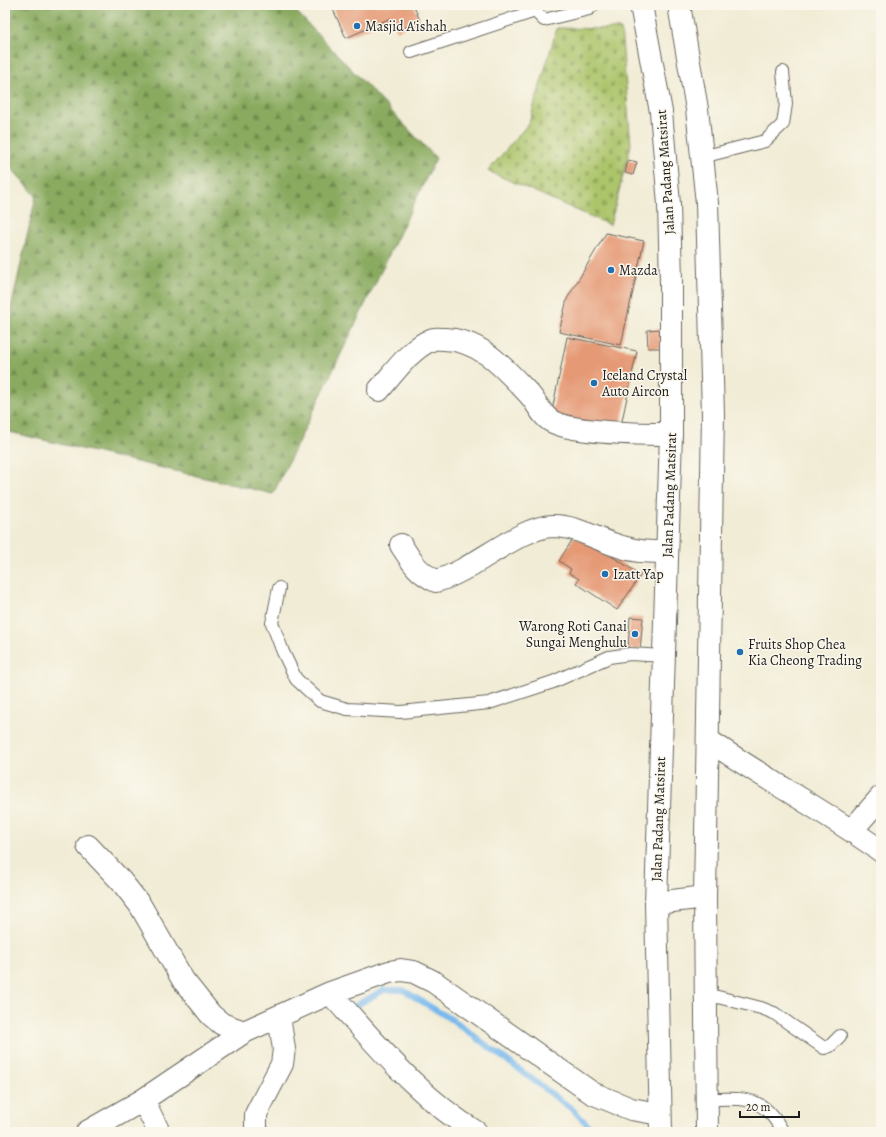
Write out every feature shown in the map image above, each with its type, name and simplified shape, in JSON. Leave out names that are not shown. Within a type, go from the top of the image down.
[{"type":"main road","name":"Jalan Padang Matsirat","points":[[641,5],[661,112],[669,204],[672,350],[671,434],[656,903],[661,1123]]},
{"type":"main road","points":[[679,5],[697,109],[707,202],[713,414],[705,897],[707,1132]]},
{"type":"main road","points":[[379,390],[409,355],[432,339],[450,339],[464,342],[482,350],[495,360],[532,398],[545,417],[555,423],[583,429],[644,434],[671,434]]},
{"type":"main road","points":[[401,545],[414,567],[425,576],[436,581],[457,574],[532,531],[552,526],[573,528],[622,548],[649,552],[667,552]]},
{"type":"main road","points":[[708,740],[747,767],[852,830],[881,851]]},
{"type":"main road","points":[[852,830],[881,797]]},
{"type":"main road","points":[[88,846],[121,881],[140,905],[183,980],[211,1015],[222,1024],[244,1032]]},
{"type":"main road","points":[[656,903],[705,897]]},
{"type":"main road","points":[[87,1132],[143,1100],[244,1032],[330,993],[389,972],[401,970],[419,974],[434,982],[592,1093],[661,1123]]},
{"type":"main road","points":[[330,993],[394,1063],[431,1099],[476,1132]]},
{"type":"main road","points":[[256,1132],[256,1114],[282,1064],[284,1049],[279,1016]]},
{"type":"main road","points":[[143,1100],[159,1132]]},
{"type":"lane","points":[[411,52],[534,8],[544,20],[589,9],[593,5]]},
{"type":"lane","points":[[702,157],[765,140],[783,124],[786,104],[783,72]]},
{"type":"lane","points":[[279,588],[272,623],[283,652],[296,679],[320,700],[347,708],[401,712],[489,703],[553,682],[609,657],[630,654],[664,656]]},
{"type":"lane","points":[[706,994],[761,1008],[774,1013],[824,1048],[830,1046],[840,1036]]},
{"type":"lane","points":[[707,1099],[749,1099],[761,1105],[783,1132]]},
{"type":"green space","points":[[5,5],[290,5],[436,158],[273,494],[5,431],[5,335],[36,196],[5,161]]},
{"type":"green space","points":[[557,28],[621,29],[631,145],[610,225],[488,171],[529,123]]},
{"type":"building","name":"Masjid A'ishah","points":[[331,5],[417,5],[414,6],[420,21],[397,31],[391,18],[346,38]]},
{"type":"building","points":[[628,160],[637,162],[633,175],[625,173]]},
{"type":"building","name":"Mazda","points":[[606,233],[644,241],[621,345],[559,332],[567,299]]},
{"type":"building","points":[[660,329],[661,348],[648,348],[647,330]]},
{"type":"building","name":"Iceland Crystal Auto Aircon","points":[[567,337],[637,351],[620,430],[551,416]]},
{"type":"building","name":"Izatt Yap","points":[[574,537],[589,542],[641,575],[617,610],[576,583],[579,579],[569,573],[571,569],[559,561]]},
{"type":"building","name":"Warong Roti Canai Sungai Menghulu","points":[[630,617],[643,618],[640,650],[628,649]]},
{"type":"waterway","points":[[355,1006],[384,990],[403,990],[454,1021],[572,1109],[595,1132]]},
{"type":"place","name":"Masjid A'ishah","points":[[357,26]]},
{"type":"place","name":"Mazda","points":[[611,270]]},
{"type":"place","name":"Iceland Crystal Auto Aircon","points":[[594,383]]},
{"type":"place","name":"Izatt Yap","points":[[605,574]]},
{"type":"place","name":"Warong Roti Canai Sungai Menghulu","points":[[635,634]]},
{"type":"place","name":"Fruits Shop Chea Kia Cheong Trading","points":[[740,652]]}]
